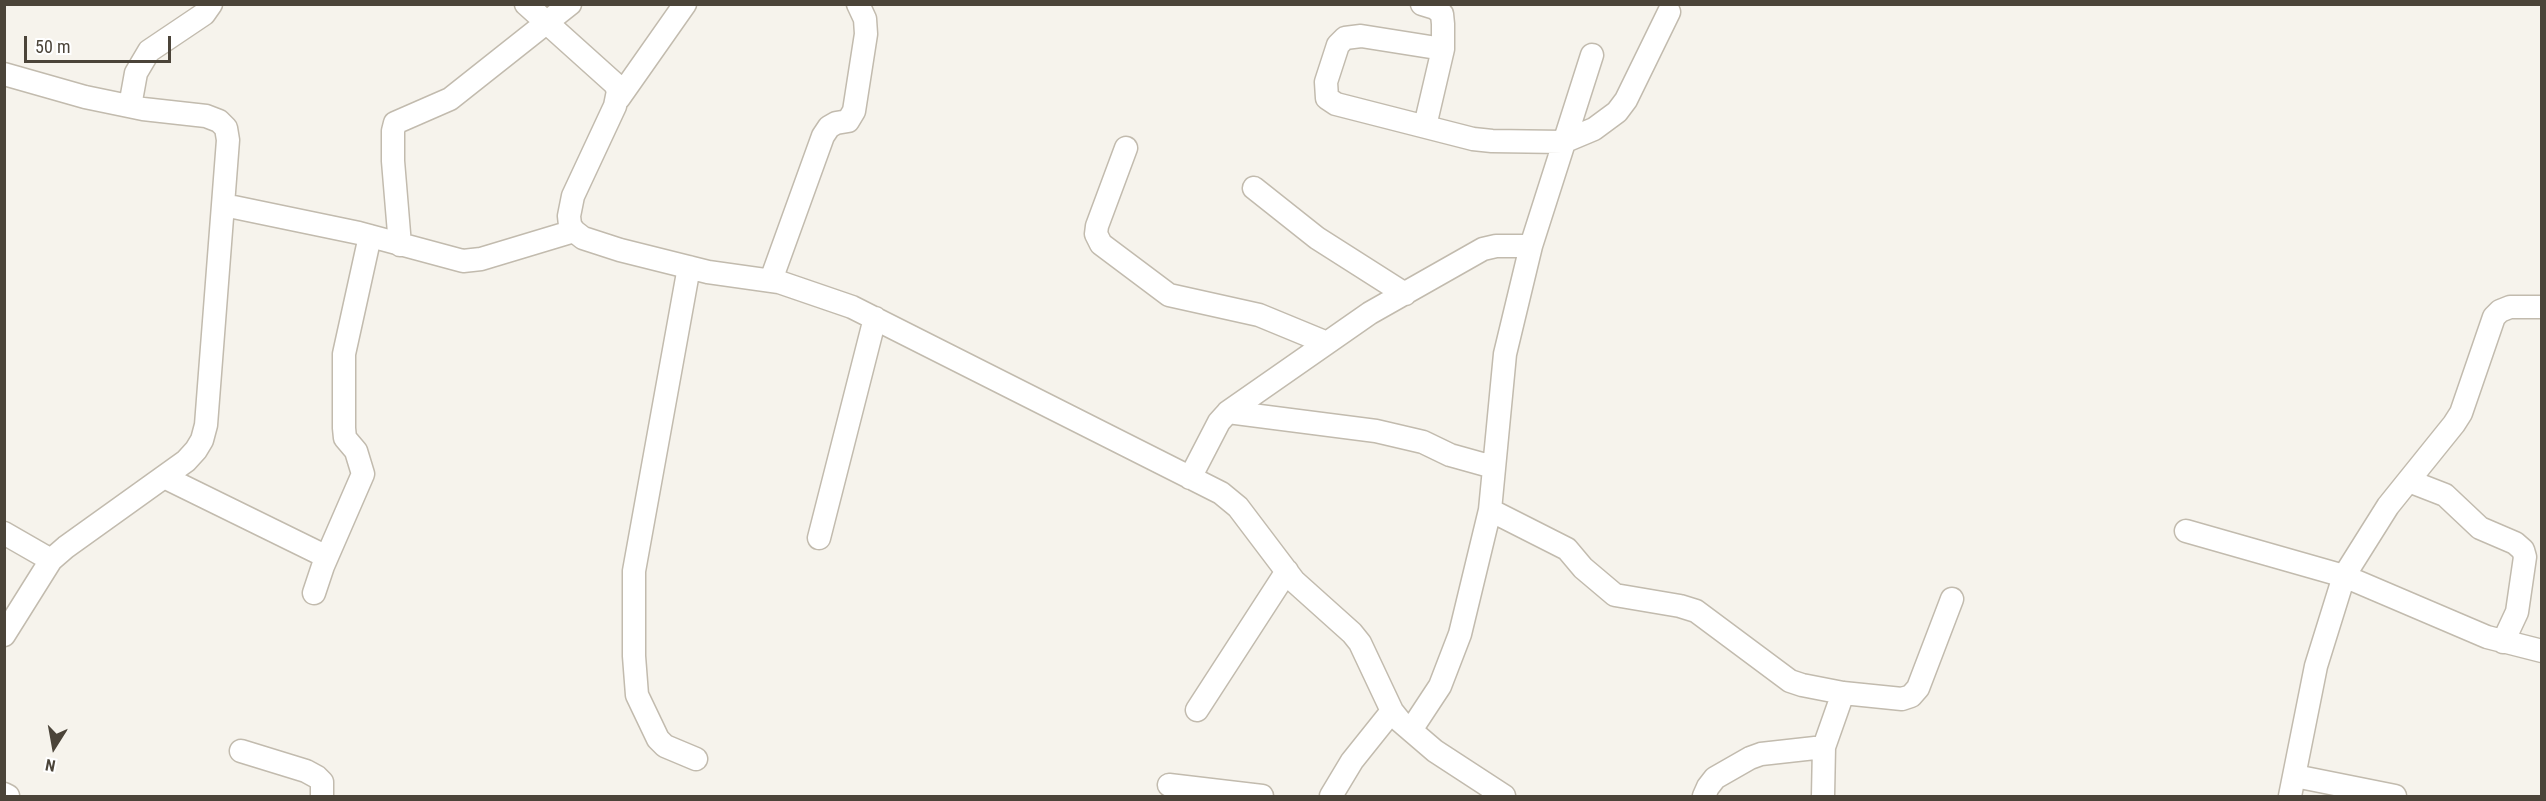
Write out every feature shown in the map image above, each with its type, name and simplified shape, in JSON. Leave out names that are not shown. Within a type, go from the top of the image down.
[{"type":"street","points":[[130,106],[136,73],[149,51],[204,14],[211,4]]},
{"type":"street","points":[[526,4],[615,84],[619,98]]},
{"type":"street","points":[[400,245],[393,161],[395,123],[450,99],[548,24],[570,4]]},
{"type":"street","points":[[685,4],[619,98],[573,196],[569,216],[570,225],[574,231],[583,238],[605,245],[689,267],[771,280],[800,288],[875,318],[1231,500],[1294,581],[1352,633],[1360,643],[1392,711],[1435,751],[1504,796]]},
{"type":"street","points":[[771,280],[823,136],[829,127],[848,121],[854,111],[866,34],[865,19],[858,4]]},
{"type":"street","points":[[1422,4],[1435,8],[1442,14],[1443,49],[1425,126]]},
{"type":"street","points":[[1443,49],[1360,36],[1345,38],[1338,45],[1326,82],[1327,98],[1336,104],[1492,141],[1563,142],[1594,129],[1617,112],[1626,100],[1669,12]]},
{"type":"street","points":[[1411,730],[1440,686],[1460,634],[1490,510],[1505,354],[1531,246],[1592,55]]},
{"type":"street","points":[[4,74],[85,98],[206,116],[219,121],[226,128],[228,140],[206,425],[196,450],[164,477],[51,560],[4,635]]},
{"type":"street","points":[[1126,148],[1097,226],[1096,234],[1101,244],[1169,295],[1259,315],[1327,343]]},
{"type":"street","points":[[1254,188],[1317,238],[1405,294]]},
{"type":"street","points":[[224,206],[370,236],[463,261],[481,259],[574,231]]},
{"type":"street","points":[[314,593],[363,474],[356,451],[345,438],[344,354],[370,236]]},
{"type":"street","points":[[1190,478],[1219,422],[1228,412],[1370,313],[1484,249],[1496,246],[1531,246]]},
{"type":"street","points":[[689,267],[634,571],[634,656],[637,695],[658,738],[665,746],[696,759]]},
{"type":"street","points":[[2395,796],[2292,786],[2316,666],[2344,576],[2388,506],[2445,438],[2461,413],[2494,317],[2500,311],[2510,307],[2541,307]]},
{"type":"street","points":[[819,538],[875,318]]},
{"type":"street","points":[[1228,412],[1376,431],[1423,442],[1450,455],[1493,467]]},
{"type":"street","points":[[164,477],[327,557]]},
{"type":"street","points":[[2409,481],[2445,495],[2480,528],[2532,548],[2525,557],[2517,612],[2503,642]]},
{"type":"street","points":[[1490,510],[1567,549],[1583,568],[1615,595],[1680,606],[1696,611],[1790,681],[1843,693],[1902,699],[1911,696],[1918,688],[1952,599]]},
{"type":"street","points":[[2186,531],[2344,576],[2503,642],[2541,651]]},
{"type":"street","points":[[4,533],[51,560]]},
{"type":"street","points":[[1197,710],[1287,571]]},
{"type":"street","points":[[1823,796],[1824,747],[1843,693]]},
{"type":"street","points":[[1331,796],[1352,761],[1392,711]]},
{"type":"street","points":[[1704,796],[1715,778],[1750,758],[1761,754],[1824,747]]},
{"type":"street","points":[[241,751],[306,771],[317,777],[322,782],[322,796]]},
{"type":"street","points":[[1169,785],[1262,796]]}]
